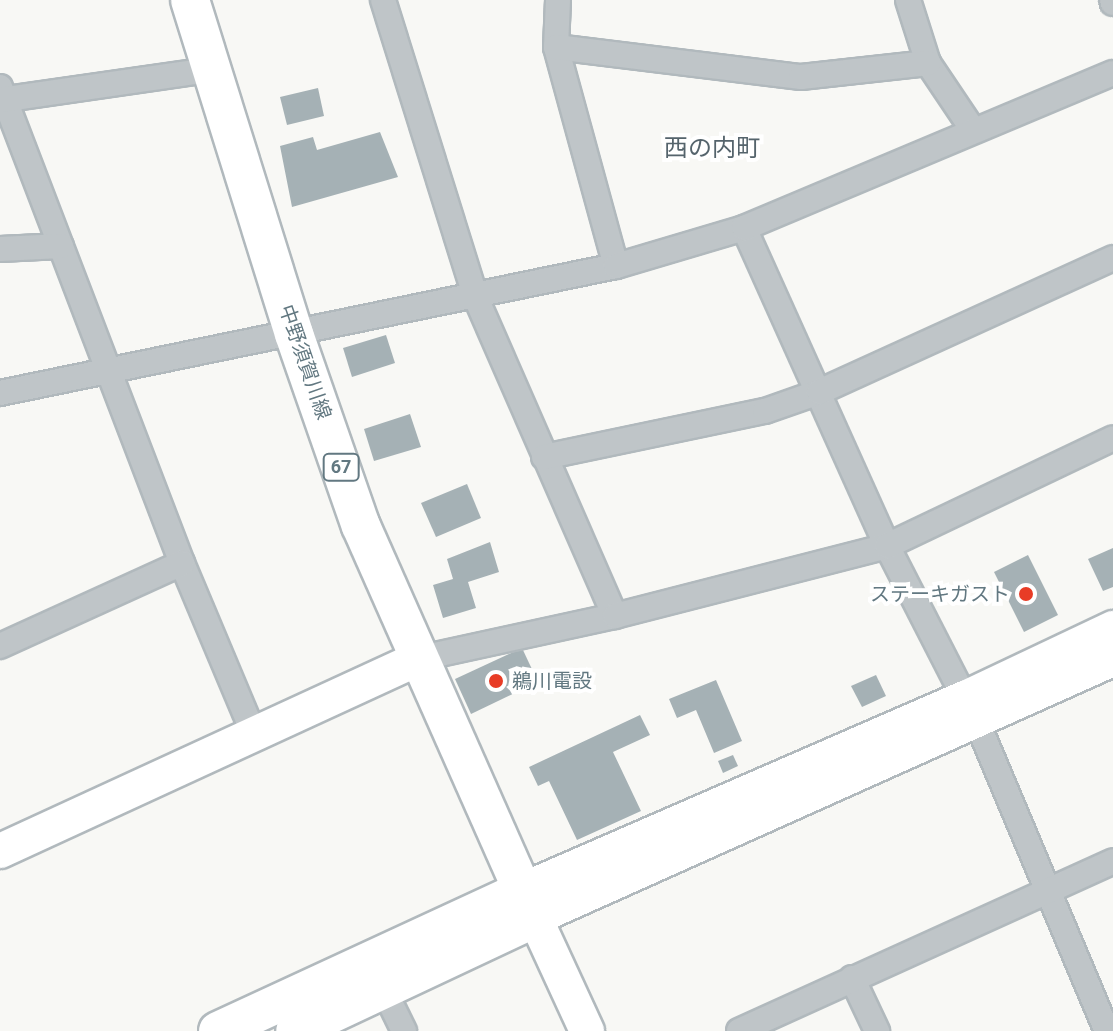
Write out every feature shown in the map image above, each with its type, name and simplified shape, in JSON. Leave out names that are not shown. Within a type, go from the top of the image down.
[{"type":"main road","name":"中野須賀川線","points":[[190,0],[215,69],[294,334],[361,526],[417,659],[530,903]]},
{"type":"main road","points":[[295,1031],[384,990],[530,903]]},
{"type":"main road","points":[[218,1031],[530,903]]},
{"type":"street","points":[[383,0],[476,298],[615,616]]},
{"type":"street","points":[[558,0],[556,47],[616,266]]},
{"type":"street","points":[[908,0],[928,63],[973,130]]},
{"type":"street","points":[[556,47],[801,77],[928,63]]},
{"type":"street","points":[[215,69],[2,96],[182,563],[254,734]]},
{"type":"street","points":[[0,393],[476,298],[616,266],[744,228],[1113,73]]},
{"type":"street","points":[[744,228],[887,546],[971,710],[1044,890],[1107,1031]]},
{"type":"street","points":[[0,249],[61,246]]},
{"type":"street","points":[[544,457],[765,411],[819,392],[1113,258]]},
{"type":"street","points":[[0,851],[417,659],[615,616],[887,546],[1113,438]]},
{"type":"street","points":[[0,646],[182,563]]},
{"type":"street","points":[[971,710],[1113,628]]},
{"type":"street","points":[[587,1031],[530,903],[971,710],[1113,659]]},
{"type":"street","points":[[739,1031],[1113,861]]},
{"type":"street","points":[[852,978],[877,1031]]},
{"type":"street","points":[[384,990],[404,1031]]},
{"type":"building","points":[[318,88],[324,116],[287,125],[280,97]]},
{"type":"building","points":[[380,132],[398,177],[292,207],[280,146],[313,137],[317,150]]},
{"type":"building","points":[[386,335],[395,363],[352,377],[343,348]]},
{"type":"building","points":[[410,414],[421,447],[374,461],[364,429]]},
{"type":"building","points":[[467,484],[481,518],[436,537],[421,503]]},
{"type":"building","points":[[490,542],[499,572],[468,582],[476,608],[443,618],[433,585],[453,579],[447,559]]},
{"type":"building","points":[[1113,548],[1113,587],[1103,591],[1088,559]]},
{"type":"building","points":[[1028,555],[1058,615],[1024,632],[994,572]]},
{"type":"building","name":"鵜川電設","points":[[522,648],[538,682],[471,714],[455,679]]},
{"type":"building","points":[[876,675],[886,696],[862,707],[851,686]]},
{"type":"building","points":[[716,680],[742,741],[714,753],[696,710],[677,718],[669,699]]},
{"type":"building","points":[[640,715],[650,735],[613,752],[641,811],[577,840],[549,781],[538,786],[529,767]]},
{"type":"building","points":[[733,755],[738,766],[723,773],[718,761]]},
{"type":"place","name":"ステーキガスト","points":[[1026,594]]},
{"type":"place","name":"鵜川電設","points":[[496,681]]},
{"type":"district","name":"西の内町","points":[[712,149]]}]
